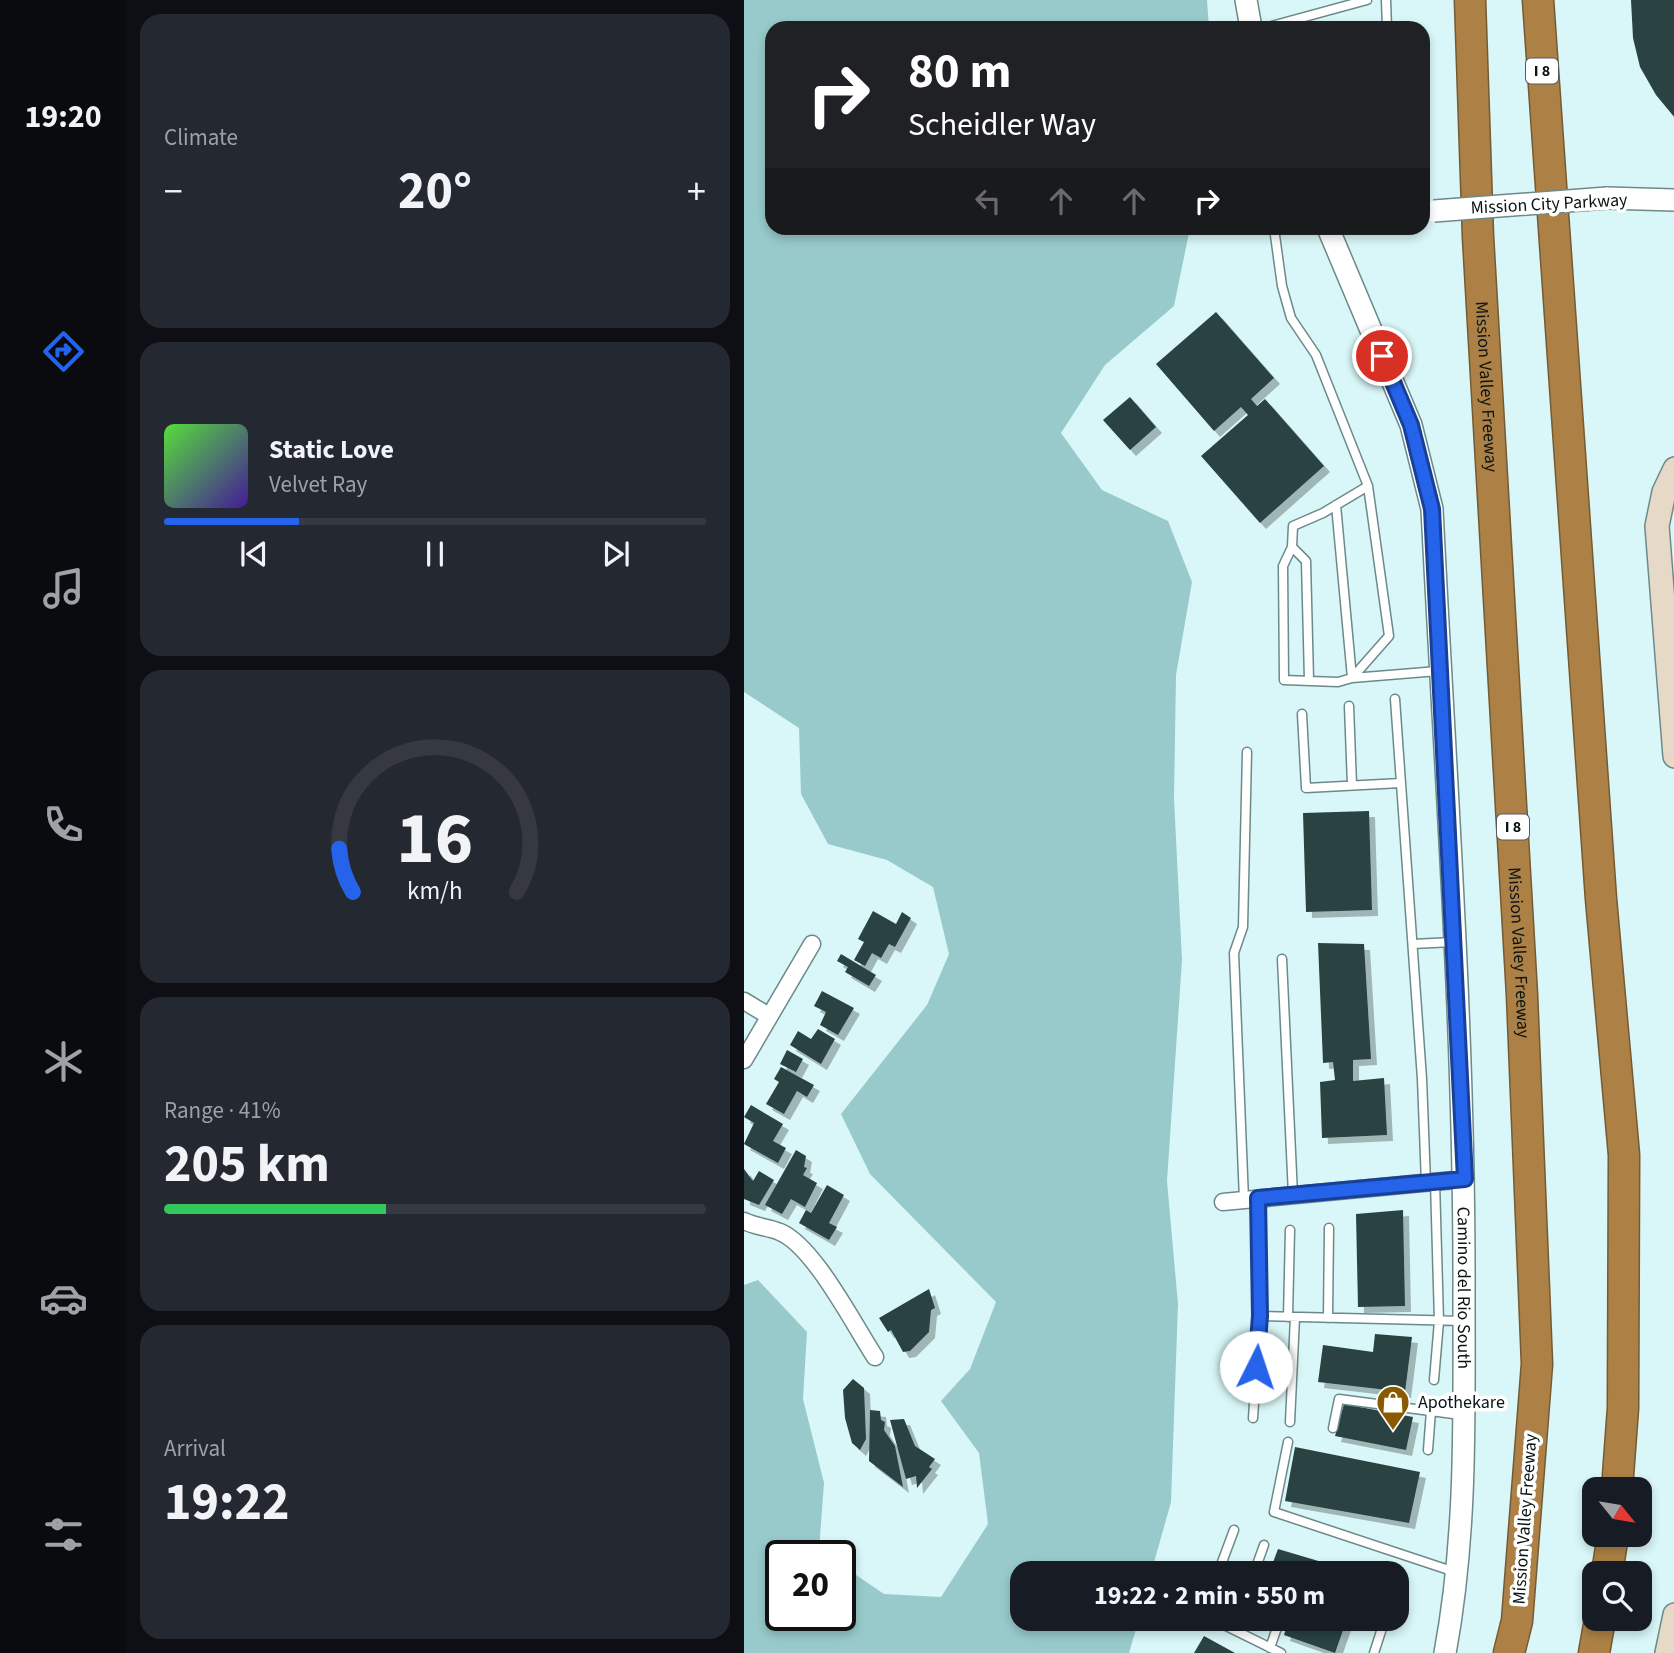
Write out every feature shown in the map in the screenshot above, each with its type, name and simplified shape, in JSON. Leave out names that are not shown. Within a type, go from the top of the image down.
[{"type":"highway","name":"Mission Valley Freeway","points":[[1470,0],[1478,237],[1522,995],[1537,1364],[1517,1621],[1509,1653]]},
{"type":"highway","name":"I 8","points":[[1538,0],[1599,871],[1624,1155],[1623,1408],[1618,1477]]},
{"type":"highway","points":[[1594,1653],[1598,1631]]},
{"type":"main road","points":[[1674,469],[1664,492],[1657,526],[1674,756]]},
{"type":"main road","points":[[1667,1653],[1674,1615]]},
{"type":"street","points":[[1246,0],[1250,21]]},
{"type":"street","name":"Mission City Parkway","points":[[1430,211],[1607,198],[1674,200]]},
{"type":"street","name":"Camino del Rio South","points":[[1331,235],[1411,425],[1432,509],[1465,1179],[1464,1507],[1458,1572],[1445,1653]]},
{"type":"street","points":[[744,1060],[812,944]]},
{"type":"street","points":[[744,1002],[769,1016]]},
{"type":"street","points":[[1223,1202],[1465,1179]]},
{"type":"street","points":[[744,1221],[758,1228],[780,1232],[806,1249],[875,1357]]},
{"type":"lane","points":[[1290,21],[1367,0]]},
{"type":"lane","points":[[1386,0],[1387,21]]},
{"type":"lane","points":[[1275,235],[1282,286],[1291,318],[1316,355],[1368,486],[1389,636],[1352,678]]},
{"type":"lane","points":[[1368,486],[1293,526],[1292,547],[1283,566],[1284,680],[1338,682],[1352,678],[1440,670]]},
{"type":"lane","points":[[1336,505],[1352,678]]},
{"type":"lane","points":[[1292,547],[1306,561],[1309,680]]},
{"type":"lane","points":[[1395,699],[1439,1321],[1434,1380]]},
{"type":"lane","points":[[1349,706],[1352,786]]},
{"type":"lane","points":[[1302,714],[1306,788],[1401,783]]},
{"type":"lane","points":[[1247,752],[1243,927],[1234,953],[1260,1316],[1253,1418]]},
{"type":"lane","points":[[1412,944],[1453,942]]},
{"type":"lane","points":[[1282,959],[1293,1195]]},
{"type":"lane","points":[[1328,1318],[1329,1228]]},
{"type":"lane","points":[[1290,1230],[1290,1422]]},
{"type":"lane","points":[[1260,1316],[1464,1321]]},
{"type":"lane","points":[[1333,1428],[1338,1399],[1464,1415]]},
{"type":"lane","points":[[1428,1450],[1431,1411]]},
{"type":"lane","points":[[1288,1442],[1274,1512],[1458,1572]]},
{"type":"lane","points":[[1222,1561],[1234,1530]]},
{"type":"lane","points":[[1258,1561],[1264,1545]]},
{"type":"lane","points":[[1237,1631],[1281,1653]]},
{"type":"lane","points":[[1270,1648],[1276,1631]]},
{"type":"lane","points":[[1374,1653],[1381,1631]]},
{"type":"shaded area","points":[[744,0],[1207,0],[1208,21],[765,21],[765,235],[1189,235],[1174,306],[1105,365],[1061,433],[1102,490],[1168,521],[1192,582],[1176,675],[1174,798],[1182,960],[1167,1181],[1178,1304],[1171,1502],[1154,1561],[1010,1561],[1010,1631],[1135,1631],[1129,1653],[744,1653],[744,1285],[758,1280],[807,1332],[803,1399],[824,1483],[820,1540],[765,1540],[765,1631],[856,1631],[856,1575],[884,1594],[941,1597],[988,1524],[979,1453],[941,1401],[970,1369],[996,1302],[870,1174],[841,1114],[927,1005],[949,954],[933,887],[887,860],[828,844],[801,794],[799,728],[744,692]]},
{"type":"building","points":[[1631,0],[1675,0],[1675,118],[1656,95],[1640,67],[1633,38]]},
{"type":"building","points":[[1216,312],[1274,378],[1251,399],[1257,406],[1265,399],[1324,466],[1260,523],[1201,456],[1248,415],[1241,407],[1214,431],[1156,364]]},
{"type":"building","points":[[1130,397],[1156,427],[1130,450],[1103,420]]},
{"type":"building","points":[[1369,811],[1372,910],[1306,912],[1303,813]]},
{"type":"building","points":[[873,911],[896,924],[902,912],[911,918],[895,947],[889,944],[881,958],[872,953],[865,966],[854,960],[864,942],[858,939]]},
{"type":"building","points":[[1318,943],[1364,944],[1371,1059],[1353,1060],[1353,1081],[1384,1078],[1387,1135],[1322,1138],[1320,1082],[1335,1080],[1333,1062],[1323,1063]]},
{"type":"building","points":[[841,954],[876,975],[869,986],[845,972],[848,967],[837,961]]},
{"type":"building","points":[[822,991],[854,1008],[838,1035],[820,1025],[826,1012],[814,1006]]},
{"type":"building","points":[[818,1029],[835,1039],[821,1064],[790,1045],[798,1031],[811,1039]]},
{"type":"building","points":[[787,1050],[803,1059],[796,1072],[780,1064]]},
{"type":"building","points":[[781,1067],[814,1085],[807,1097],[797,1091],[784,1114],[766,1104],[779,1082],[774,1079]]},
{"type":"building","points":[[751,1105],[783,1124],[773,1141],[786,1148],[778,1163],[744,1144],[754,1123],[744,1117]]},
{"type":"building","points":[[796,1150],[806,1156],[804,1167],[807,1168],[803,1175],[817,1183],[805,1207],[791,1199],[782,1214],[765,1205]]},
{"type":"building","points":[[744,1169],[753,1181],[759,1171],[774,1180],[759,1205],[744,1199]]},
{"type":"building","points":[[827,1185],[844,1195],[829,1223],[837,1227],[829,1240],[799,1223],[806,1210],[811,1213]]},
{"type":"building","points":[[1403,1210],[1405,1306],[1358,1307],[1356,1214]]},
{"type":"building","points":[[929,1289],[935,1308],[931,1310],[929,1332],[910,1351],[903,1352],[891,1330],[888,1332],[879,1318]]},
{"type":"building","points":[[1375,1334],[1412,1337],[1405,1392],[1318,1382],[1323,1345],[1373,1352]]},
{"type":"building","points":[[853,1379],[864,1388],[866,1439],[860,1450],[852,1443],[845,1418],[843,1390]]},
{"type":"building","points":[[1344,1404],[1413,1417],[1406,1450],[1335,1436]]},
{"type":"building","points":[[870,1410],[880,1411],[881,1420],[885,1422],[884,1430],[895,1446],[903,1487],[869,1461]]},
{"type":"building","points":[[904,1419],[915,1446],[935,1459],[929,1467],[932,1469],[917,1488],[916,1476],[906,1479],[890,1420]]},
{"type":"building","points":[[1295,1447],[1420,1472],[1409,1523],[1285,1501]]},
{"type":"building","points":[[1278,1549],[1318,1561],[1274,1561]]},
{"type":"building","points":[[1285,1631],[1343,1631],[1335,1653],[1284,1635]]},
{"type":"building","points":[[1204,1636],[1235,1653],[1194,1653]]},
{"type":"place","name":"Apothekare","points":[[1393,1432]]},
{"type":"route","points":[[1256,1367],[1260,1316],[1258,1198],[1465,1179],[1432,509],[1411,425],[1382,356]]}]
